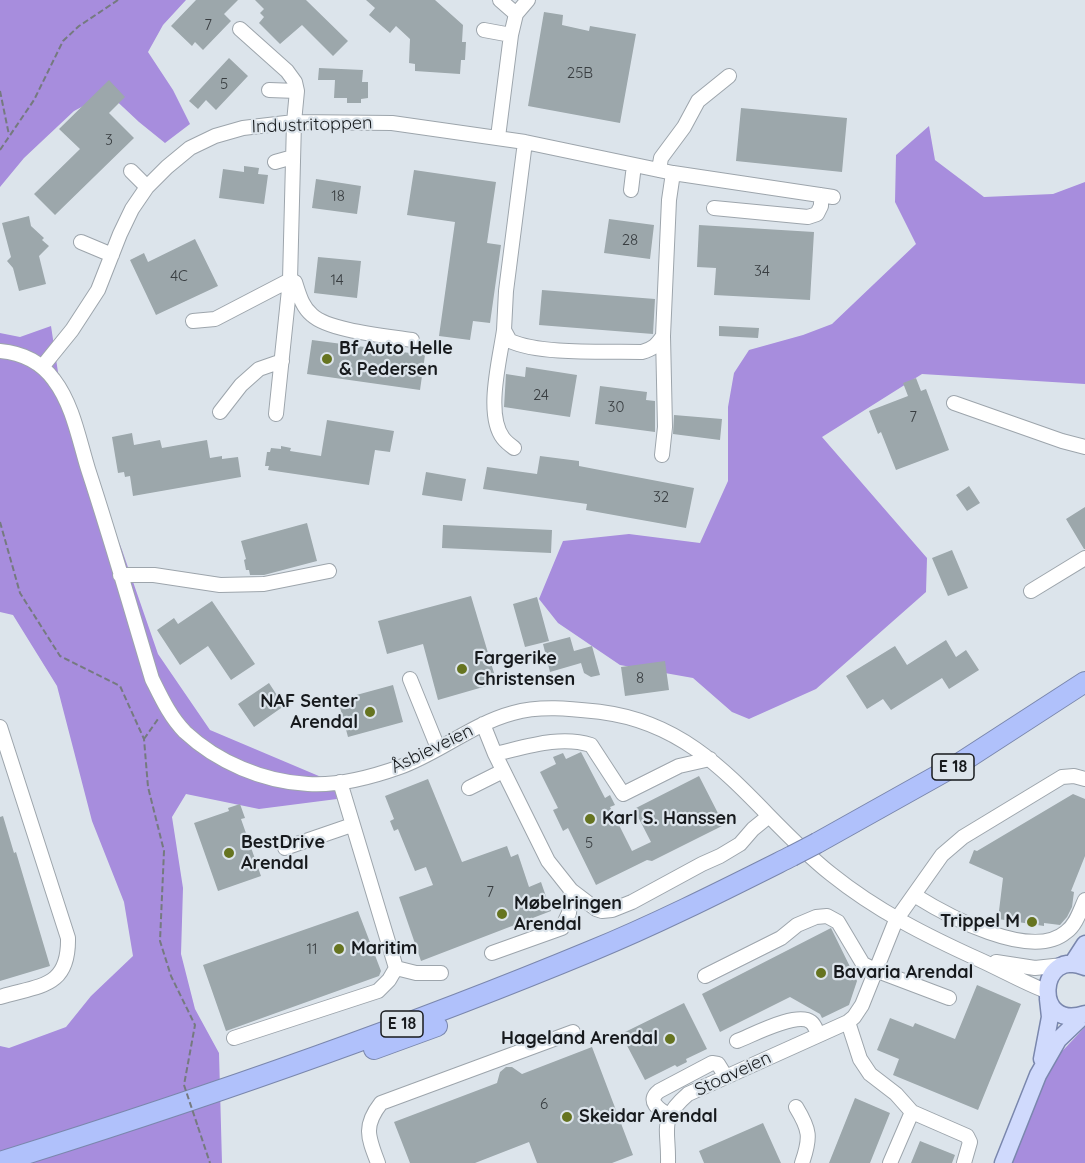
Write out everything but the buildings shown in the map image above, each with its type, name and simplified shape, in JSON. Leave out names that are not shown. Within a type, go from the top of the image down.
[{"type":"highway","name":"E 18","points":[[821,848],[960,763],[1085,682]]},
{"type":"highway","name":"E 18","points":[[27,1163],[219,1102],[407,1037],[590,965],[959,778],[1085,698]]},
{"type":"highway","name":"E 18","points":[[0,1162],[219,1090],[410,1022],[592,951],[797,861]]},
{"type":"main road","points":[[1038,1075],[1050,1017],[1047,995],[1051,975],[1074,965],[1085,944]]},
{"type":"main road","points":[[1047,995],[1052,1007],[1067,1016],[1076,1017],[1085,1014]]},
{"type":"main road","points":[[1003,1163],[1038,1075],[1058,1040],[1085,1014]]},
{"type":"street","points":[[500,0],[516,14]]},
{"type":"street","points":[[498,137],[511,34],[516,14],[528,0]]},
{"type":"street","points":[[240,29],[287,71],[295,82],[297,91],[294,122],[290,280],[276,414]]},
{"type":"street","points":[[484,30],[511,34]]},
{"type":"street","points":[[659,170],[662,158],[684,127],[698,101],[729,76]]},
{"type":"street","points":[[269,90],[297,91]]},
{"type":"street","name":"Industritoppen","points":[[42,367],[72,330],[98,290],[120,234],[147,186],[190,148],[215,136],[243,128],[294,122],[392,123],[498,137],[673,173],[827,196],[817,214],[808,217],[714,208]]},
{"type":"street","points":[[514,448],[502,438],[496,420],[494,402],[525,142]]},
{"type":"street","points":[[275,162],[293,158]]},
{"type":"street","points":[[631,190],[634,165]]},
{"type":"street","points":[[131,171],[147,186]]},
{"type":"street","points":[[662,455],[665,427],[663,336],[669,200],[673,173]]},
{"type":"street","points":[[81,242],[112,255]]},
{"type":"street","points":[[193,321],[214,319],[290,280]]},
{"type":"street","points":[[290,280],[295,282],[303,305],[313,317],[327,324],[412,340]]},
{"type":"street","points":[[504,330],[510,341],[518,345],[570,351],[642,352],[652,349],[663,336]]},
{"type":"street","name":"Åsbieveien","points":[[0,351],[22,355],[42,367],[58,387],[72,416],[152,679],[167,708],[185,731],[207,749],[252,772],[280,780],[310,784],[373,776],[403,766],[483,724],[516,712],[548,708],[605,713],[655,726],[678,736],[726,771],[829,873],[860,896],[896,920],[949,947],[979,959],[1047,995]]},
{"type":"street","points":[[219,412],[259,369],[282,362]]},
{"type":"street","points":[[954,403],[1085,447]]},
{"type":"street","points":[[1031,591],[1085,558]]},
{"type":"street","points":[[120,575],[154,575],[220,585],[264,584],[329,571]]},
{"type":"street","points":[[411,679],[438,748]]},
{"type":"street","points":[[483,724],[503,771],[548,861],[571,890],[602,911],[612,910],[720,856],[740,844],[769,816]]},
{"type":"street","points":[[0,727],[68,938],[68,953],[62,972],[50,982],[0,997]]},
{"type":"street","points":[[495,754],[575,740],[591,745],[622,794],[679,766],[710,759]]},
{"type":"street","points":[[469,788],[503,771]]},
{"type":"street","points":[[964,1163],[970,1142],[967,1136],[912,1112],[896,1094],[870,1074],[860,1059],[848,1022],[862,1005],[896,920],[942,855],[963,837],[1062,777],[1085,778]]},
{"type":"street","points":[[234,1038],[378,991],[389,980],[396,968],[340,782]]},
{"type":"street","points":[[285,848],[352,825]]},
{"type":"street","points":[[492,953],[562,927],[569,913],[571,890]]},
{"type":"street","points":[[914,895],[935,908],[982,929],[1022,942],[1053,939],[1066,932],[1085,900]]},
{"type":"street","points":[[705,976],[781,938],[797,925],[816,917],[826,916],[838,922],[863,964],[949,998]]},
{"type":"street","name":"Åsbieveien","points":[[979,959],[1035,969],[1074,965]]},
{"type":"street","points":[[396,968],[416,973],[441,973]]},
{"type":"street","points":[[738,1041],[784,1022],[802,1018],[814,1024],[818,1034]]},
{"type":"street","name":"Stoaveien","points":[[669,1114],[688,1094],[848,1022]]},
{"type":"street","points":[[378,1163],[369,1142],[368,1129],[371,1116],[381,1103],[573,1032]]},
{"type":"street","points":[[668,1163],[666,1130],[669,1114],[656,1106],[653,1099],[655,1094],[711,1063],[721,1067],[726,1077]]},
{"type":"street","points":[[796,1107],[807,1126],[809,1143],[802,1163]]},
{"type":"street","points":[[890,1163],[912,1112]]},
{"type":"path","points":[[0,150],[34,100],[63,41],[79,26],[118,0]]},
{"type":"path","points":[[0,91],[9,136]]},
{"type":"path","points":[[0,522],[20,593],[60,656],[120,686],[144,739],[148,787],[164,850],[160,942],[171,976],[195,1025],[184,1085],[210,1163]]},
{"type":"path","points":[[144,739],[167,708]]},
{"type":"shaded area","points":[[0,0],[186,0],[163,25],[148,52],[173,90],[190,124],[165,143],[108,93],[74,111],[24,158],[0,187]]},
{"type":"shaded area","points":[[929,126],[935,160],[984,197],[1053,194],[1085,182],[1085,384],[922,374],[822,437],[927,558],[926,592],[816,689],[749,719],[732,712],[693,678],[620,665],[558,623],[539,599],[563,541],[629,534],[700,543],[728,481],[728,407],[734,373],[749,350],[803,335],[832,324],[916,244],[895,202],[896,155]]},
{"type":"shaded area","points":[[51,326],[61,392],[122,550],[158,654],[210,730],[333,782],[337,799],[259,809],[186,794],[172,817],[183,888],[181,954],[195,1009],[219,1053],[222,1163],[0,1163],[0,1046],[9,1048],[66,1027],[91,996],[133,956],[124,902],[92,821],[57,686],[13,615],[0,612],[0,333],[20,337]]},
{"type":"shaded area","points":[[1085,1027],[1085,1163],[1004,1163],[1051,1063]]},
{"type":"place","name":"Bf Auto Helle & Pedersen","points":[[327,359]]},
{"type":"place","name":"Fargerike Christensen","points":[[462,669]]},
{"type":"place","name":"NAF Senter Arendal","points":[[370,712]]},
{"type":"place","name":"Karl S. Hanssen","points":[[590,819]]},
{"type":"place","name":"BestDrive Arendal","points":[[229,853]]},
{"type":"place","name":"Møbelringen Arendal","points":[[502,914]]},
{"type":"place","name":"Trippel M","points":[[1032,922]]},
{"type":"place","name":"Maritim","points":[[339,949]]},
{"type":"place","name":"Bavaria Arendal","points":[[821,973]]},
{"type":"place","name":"Hageland Arendal","points":[[670,1039]]},
{"type":"place","name":"Skeidar Arendal","points":[[567,1117]]}]
